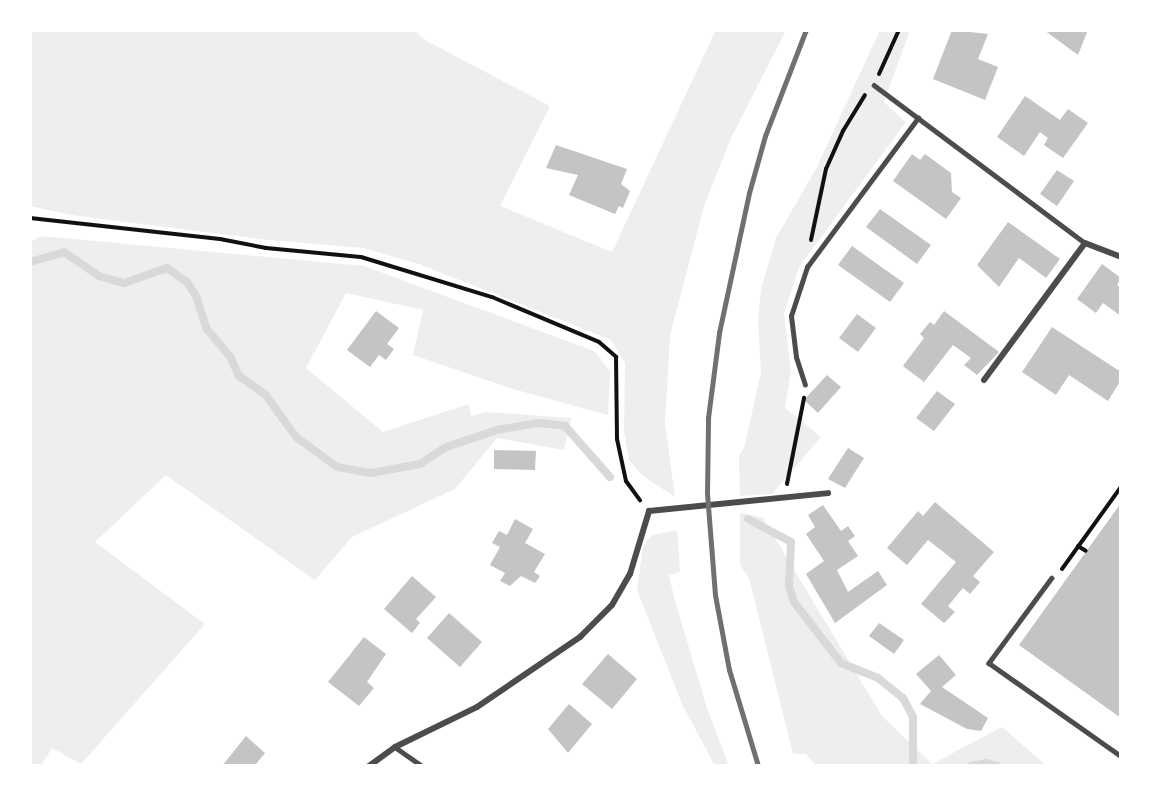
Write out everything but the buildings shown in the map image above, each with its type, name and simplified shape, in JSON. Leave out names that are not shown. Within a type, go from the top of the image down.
[{"type":"street","points":[[984,380],[1085,243],[1121,257]]},
{"type":"street","points":[[369,766],[395,747],[477,707],[580,637],[612,605],[630,574],[649,511],[788,494],[828,493]]},
{"type":"lane","points":[[874,85],[1085,243]]},
{"type":"lane","points":[[805,385],[796,357],[791,316],[813,259],[918,118]]},
{"type":"lane","points":[[1052,578],[989,663],[1121,756]]},
{"type":"lane","points":[[395,747],[422,766]]},
{"type":"path","points":[[813,259],[809,236],[826,169],[843,131],[874,85],[899,30]]},
{"type":"path","points":[[30,218],[362,256],[492,297],[599,342],[616,357],[617,439],[626,481],[649,511]]},
{"type":"path","points":[[788,494],[789,467],[805,385]]},
{"type":"path","points":[[1061,570],[1121,487]]},
{"type":"path","points":[[1078,546],[1086,551]]},
{"type":"shaded area","points":[[30,30],[414,30],[425,40],[550,106],[500,206],[612,252],[716,30],[786,30],[731,138],[705,203],[670,335],[665,423],[675,497],[643,476],[629,460],[624,432],[625,363],[611,340],[419,264],[363,248],[259,239],[71,215],[30,206]]},
{"type":"shaded area","points":[[880,30],[910,30],[884,102],[906,122],[799,267],[784,314],[791,371],[785,408],[821,437],[772,494],[740,496],[739,456],[744,448],[761,372],[758,320],[761,289],[776,238],[817,167]]},
{"type":"shaded area","points":[[41,236],[364,266],[594,351],[610,371],[608,415],[513,389],[413,355],[423,310],[346,293],[306,368],[383,432],[469,404],[471,416],[486,412],[571,418],[564,450],[497,438],[455,489],[352,537],[315,580],[166,475],[95,542],[205,624],[81,764],[52,748],[41,766],[30,766],[30,242]]},
{"type":"shaded area","points":[[740,513],[763,518],[882,716],[932,764],[1002,727],[1047,766],[816,766],[806,754],[793,754],[749,578],[740,565]]},
{"type":"shaded area","points":[[677,530],[680,572],[669,575],[707,708],[729,766],[715,766],[682,704],[637,590],[643,547],[652,535]]},
{"type":"waterway","points":[[30,262],[64,252],[99,276],[124,283],[167,268],[187,282],[196,296],[207,329],[230,356],[239,376],[265,394],[296,437],[337,467],[371,473],[420,464],[446,447],[497,430],[538,423],[565,426],[610,477]]},
{"type":"waterway","points":[[748,519],[791,542],[789,586],[794,602],[841,663],[878,678],[903,698],[913,717],[913,766]]},
{"type":"waterway","points":[[971,766],[987,763],[997,766]]},
{"type":"railway","points":[[758,766],[729,670],[715,595],[707,494],[708,418],[719,333],[749,193],[765,136],[806,30]]}]
